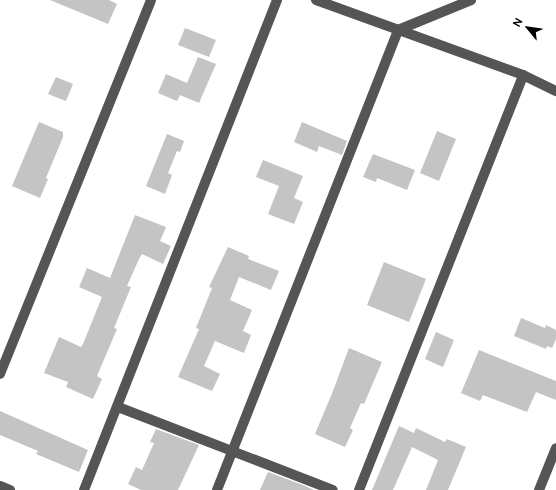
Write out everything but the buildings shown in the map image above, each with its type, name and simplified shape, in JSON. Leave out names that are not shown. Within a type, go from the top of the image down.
[{"type":"street","points":[[0,374],[151,0]]},
{"type":"street","points":[[84,490],[118,407],[277,0]]},
{"type":"street","points":[[316,0],[523,75],[555,90]]},
{"type":"street","points":[[217,490],[398,30],[471,0]]},
{"type":"street","points":[[359,490],[523,75]]},
{"type":"street","points":[[118,407],[333,490]]},
{"type":"street","points":[[539,490],[556,448]]},
{"type":"street","points":[[0,486],[10,490]]}]
